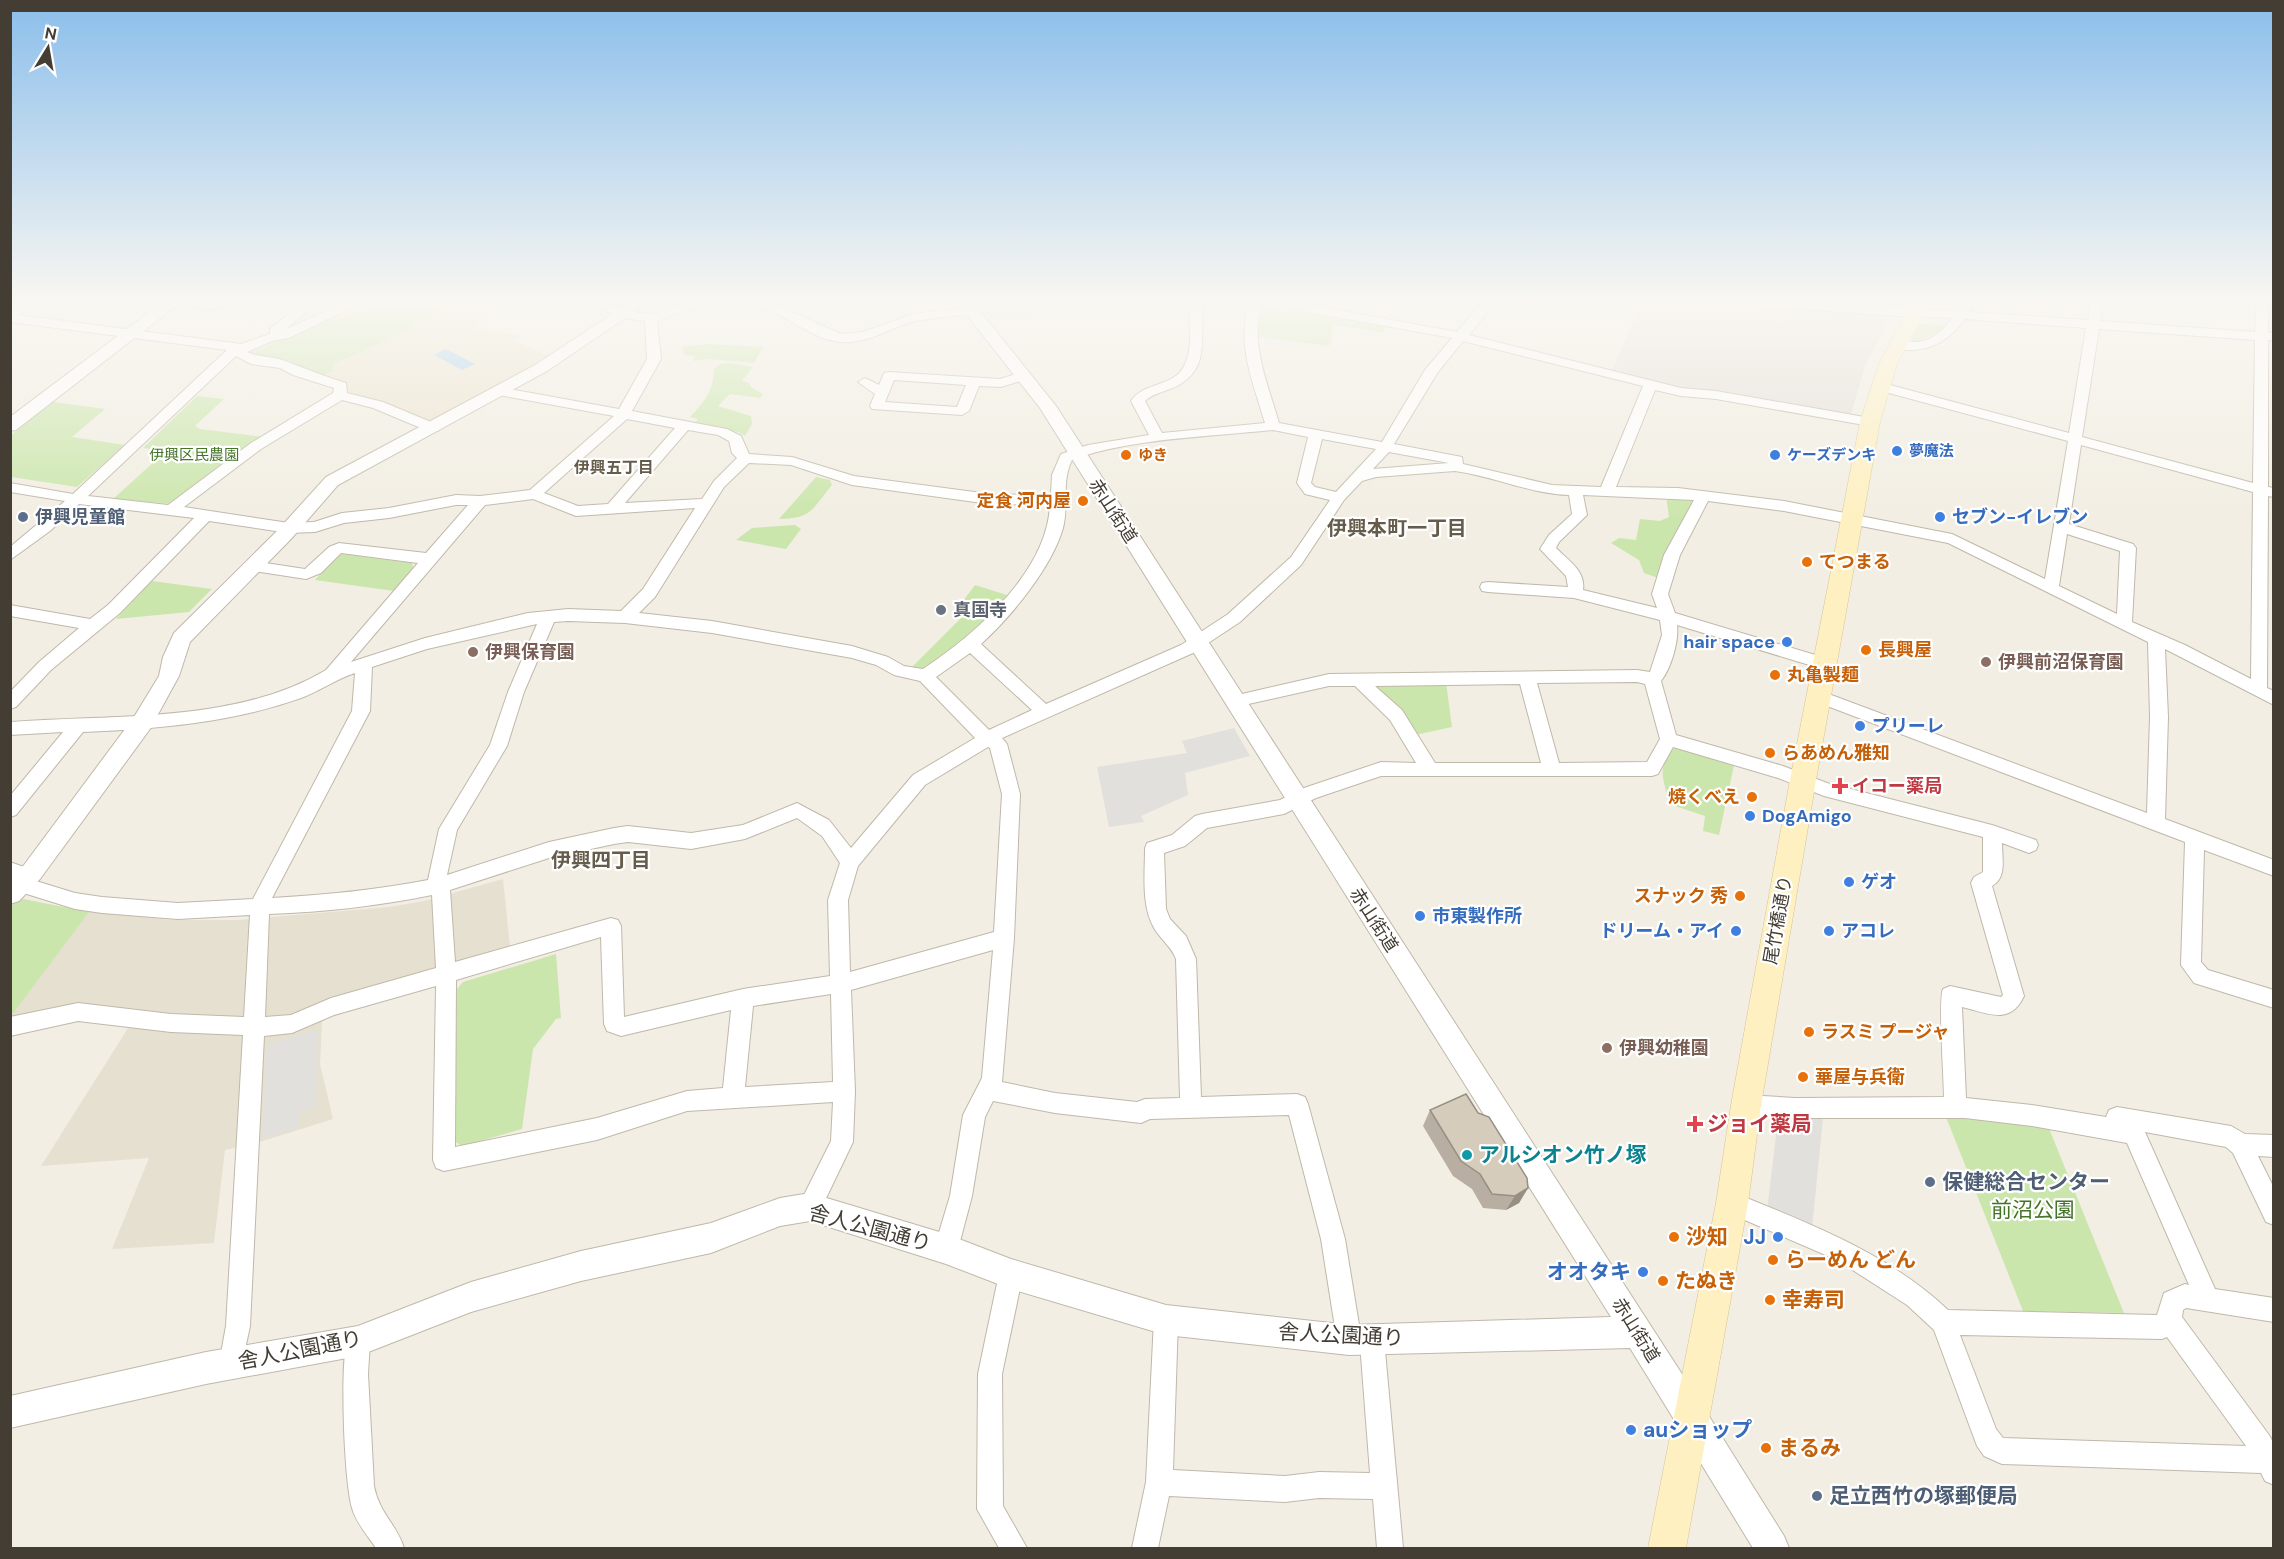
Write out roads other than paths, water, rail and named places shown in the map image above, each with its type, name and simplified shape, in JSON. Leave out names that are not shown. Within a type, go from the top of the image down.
[{"type":"main road","name":"尾竹橋通り","points":[[1667,1548],[1732,1203],[1746,1105],[1803,780],[1821,698],[1870,422],[1885,374]]},
{"type":"street","points":[[10,426],[79,374]]},
{"type":"street","points":[[10,555],[45,528],[208,374]]},
{"type":"street","points":[[303,374],[341,387],[340,394]]},
{"type":"street","points":[[530,374],[332,481],[182,638],[173,657],[168,676],[142,723],[17,881],[75,901],[178,911],[343,901],[388,896],[441,885],[549,850],[614,836],[628,834],[691,841],[745,832],[797,810],[815,818],[833,833],[850,863]]},
{"type":"street","points":[[534,494],[623,415],[646,374]]},
{"type":"street","points":[[1157,438],[1138,401],[1141,396],[1174,385],[1185,374]]},
{"type":"street","points":[[1260,374],[1273,426]]},
{"type":"street","points":[[810,1207],[842,1142],[844,1091],[838,900],[850,863],[919,780],[930,772],[999,732],[1187,649],[1234,618],[1289,567],[1339,497],[1386,448],[1430,374]]},
{"type":"street","points":[[1603,374],[1681,392],[1716,394],[1870,422]]},
{"type":"street","points":[[2051,590],[2084,374]]},
{"type":"street","points":[[1355,479],[1376,473],[1455,467],[1478,470],[1552,490],[1607,490],[1703,496],[1784,506],[1959,541],[2051,590],[2179,649],[2266,695],[2268,374]]},
{"type":"street","points":[[973,382],[962,411],[877,406],[889,376],[1001,383],[1022,376]]},
{"type":"street","name":"赤山街道","points":[[1022,376],[1047,406],[1691,1416],[1772,1548]]},
{"type":"street","points":[[865,382],[882,393]]},
{"type":"street","points":[[1607,490],[1650,386]]},
{"type":"street","points":[[1880,386],[2267,491]]},
{"type":"street","points":[[499,391],[683,427],[722,432],[736,438],[739,453],[745,458],[778,458],[852,480],[997,500],[1057,498]]},
{"type":"street","points":[[171,510],[256,446],[340,394],[378,405],[433,428]]},
{"type":"street","points":[[925,676],[971,644],[988,628],[1035,570],[1055,527],[1057,478],[1064,459],[1075,453],[1157,438],[1273,426],[1386,448],[1413,450],[1457,460],[1455,467]]},
{"type":"street","points":[[613,508],[683,427]]},
{"type":"street","points":[[1316,433],[1304,483],[1310,491],[1339,497]]},
{"type":"street","points":[[625,617],[649,593],[719,484],[745,458]]},
{"type":"street","points":[[10,487],[289,528],[315,527],[342,518],[389,513],[456,500],[480,501],[534,494],[576,511],[705,503]]},
{"type":"street","points":[[1574,593],[1576,579],[1548,549],[1552,537],[1568,527],[1580,515],[1575,491]]},
{"type":"street","points":[[1652,680],[1657,675],[1670,635],[1668,617],[1660,594],[1672,555],[1703,496]]},
{"type":"street","points":[[332,674],[480,501]]},
{"type":"street","points":[[10,703],[45,666],[114,609],[205,516]]},
{"type":"street","points":[[2061,527],[2128,548],[2124,625]]},
{"type":"street","points":[[253,566],[306,574],[313,573],[332,551],[339,548],[430,559]]},
{"type":"street","points":[[1488,587],[1574,593],[1668,617],[1826,664]]},
{"type":"street","points":[[10,610],[93,625]]},
{"type":"street","points":[[549,616],[516,692],[498,746],[448,829],[437,879],[441,885],[446,974],[444,1160],[597,1129],[687,1101],[844,1091]]},
{"type":"street","points":[[10,729],[57,725],[142,723],[231,710],[296,693],[332,674],[364,662],[425,644],[549,616],[625,617],[712,627],[829,646],[882,661],[900,671],[925,676],[988,740],[998,744],[1011,794],[1004,938],[993,1079],[974,1115],[961,1197],[946,1249]]},
{"type":"street","points":[[2156,639],[2159,717],[2156,822]]},
{"type":"street","points":[[971,644],[1044,711]]},
{"type":"street","points":[[231,1364],[238,1326],[260,906],[265,891],[361,711],[364,662]]},
{"type":"street","points":[[1235,701],[1329,680],[1637,676],[1652,680]]},
{"type":"street","points":[[1527,677],[1552,769]]},
{"type":"street","points":[[1359,680],[1396,715],[1430,770]]},
{"type":"street","points":[[1191,1106],[1186,959],[1179,942],[1162,924],[1156,909],[1154,848],[1178,841],[1202,821],[1284,807],[1310,793],[1381,768],[1430,770],[1652,769],[1670,739],[1652,680]]},
{"type":"street","points":[[1821,698],[2274,868]]},
{"type":"street","points":[[10,810],[78,726]]},
{"type":"street","points":[[1670,739],[1803,780],[1824,789],[1992,832],[2029,845]]},
{"type":"street","points":[[1956,1108],[1950,995],[2002,1006],[2010,1003],[2014,996],[1981,883],[1993,876],[1992,832]]},
{"type":"street","points":[[2195,838],[2191,965],[2200,977],[2274,999]]},
{"type":"street","points":[[10,1027],[78,1012],[171,1023],[254,1027],[292,1024],[331,1007],[611,926],[614,1024],[621,1027],[743,998],[839,984],[1004,938]]},
{"type":"street","points":[[733,1098],[743,998]]},
{"type":"street","points":[[986,1089],[1055,1103],[1141,1113],[1145,1109],[1191,1106],[1297,1104],[1360,1340],[1384,1486],[1390,1548]]},
{"type":"street","points":[[1746,1105],[1773,1108],[1956,1108],[2038,1114],[2135,1135],[2208,1300]]},
{"type":"street","points":[[2122,1131],[2117,1117],[2231,1137],[2241,1145],[2274,1214]]},
{"type":"street","points":[[2241,1145],[2274,1146]]},
{"type":"street","points":[[1732,1203],[1845,1252],[1916,1296],[1943,1322],[1986,1437],[1993,1447],[2002,1451],[2270,1466],[2260,1444],[2169,1320]]},
{"type":"street","name":"舎人公園通り","points":[[10,1412],[231,1364],[358,1341],[471,1297],[581,1266],[711,1238],[780,1212],[810,1207],[946,1249],[1011,1274],[1166,1320],[1360,1340],[1637,1332]]},
{"type":"street","points":[[1011,1274],[990,1374],[990,1509],[1014,1548]]},
{"type":"street","points":[[1943,1322],[2162,1327],[2169,1320],[2173,1302],[2185,1296],[2274,1310]]},
{"type":"street","points":[[1146,1548],[1159,1482],[1166,1320]]},
{"type":"street","points":[[358,1341],[356,1374],[361,1486],[365,1508],[391,1548]]},
{"type":"street","points":[[1159,1482],[1285,1489],[1319,1485],[1384,1486]]},
{"type":"place","name":"夢魔法","points":[[1897,451]]},
{"type":"place","name":"ゆき","points":[[1126,455]]},
{"type":"place","name":"ケーズデンキ","points":[[1775,455]]},
{"type":"place","name":"定食 河内屋","points":[[1083,501]]},
{"type":"place","name":"伊興児童館","points":[[23,517]]},
{"type":"place","name":"セブン-イレブン","points":[[1940,517]]},
{"type":"place","name":"てつまる","points":[[1807,562]]},
{"type":"place","name":"真国寺","points":[[941,610]]},
{"type":"place","name":"hair space","points":[[1787,642]]},
{"type":"place","name":"長興屋","points":[[1866,650]]},
{"type":"place","name":"伊興保育園","points":[[473,652]]},
{"type":"place","name":"伊興前沼保育園","points":[[1986,662]]},
{"type":"place","name":"丸亀製麺","points":[[1775,675]]},
{"type":"place","name":"プリーレ","points":[[1860,726]]},
{"type":"place","name":"らあめん雅知","points":[[1770,753]]},
{"type":"place","name":"イコー薬局","points":[[1840,786]]},
{"type":"place","name":"焼くべえ","points":[[1752,797]]},
{"type":"place","name":"DogAmigo","points":[[1750,816]]},
{"type":"place","name":"ゲオ","points":[[1849,882]]},
{"type":"place","name":"スナック 秀","points":[[1740,896]]},
{"type":"place","name":"市東製作所","points":[[1420,916]]},
{"type":"place","name":"ドリーム・アイ","points":[[1736,931]]},
{"type":"place","name":"アコレ","points":[[1829,931]]},
{"type":"place","name":"ラスミ プージャ","points":[[1809,1032]]},
{"type":"place","name":"伊興幼稚園","points":[[1607,1048]]},
{"type":"place","name":"華屋与兵衛","points":[[1803,1077]]},
{"type":"place","name":"ジョイ薬局","points":[[1695,1124]]},
{"type":"place","name":"アルシオン竹ノ塚","points":[[1467,1155]]},
{"type":"place","name":"保健総合センター","points":[[1930,1182]]},
{"type":"place","name":"沙知","points":[[1674,1237]]},
{"type":"place","name":"JJ","points":[[1778,1237]]},
{"type":"place","name":"らーめん どん","points":[[1773,1260]]},
{"type":"place","name":"オオタキ","points":[[1643,1272]]},
{"type":"place","name":"たぬき","points":[[1663,1281]]},
{"type":"place","name":"幸寿司","points":[[1770,1300]]},
{"type":"place","name":"auショップ","points":[[1631,1430]]},
{"type":"place","name":"まるみ","points":[[1766,1448]]},
{"type":"place","name":"足立西竹の塚郵便局","points":[[1817,1496]]},
{"type":"district","name":"伊興五丁目","points":[[614,467]]},
{"type":"district","name":"伊興本町一丁目","points":[[1397,528]]},
{"type":"district","name":"伊興四丁目","points":[[601,860]]},
{"type":"park label","name":"伊興区民農園","points":[[194,455]]},
{"type":"park label","name":"前沼公園","points":[[2033,1210]]}]
